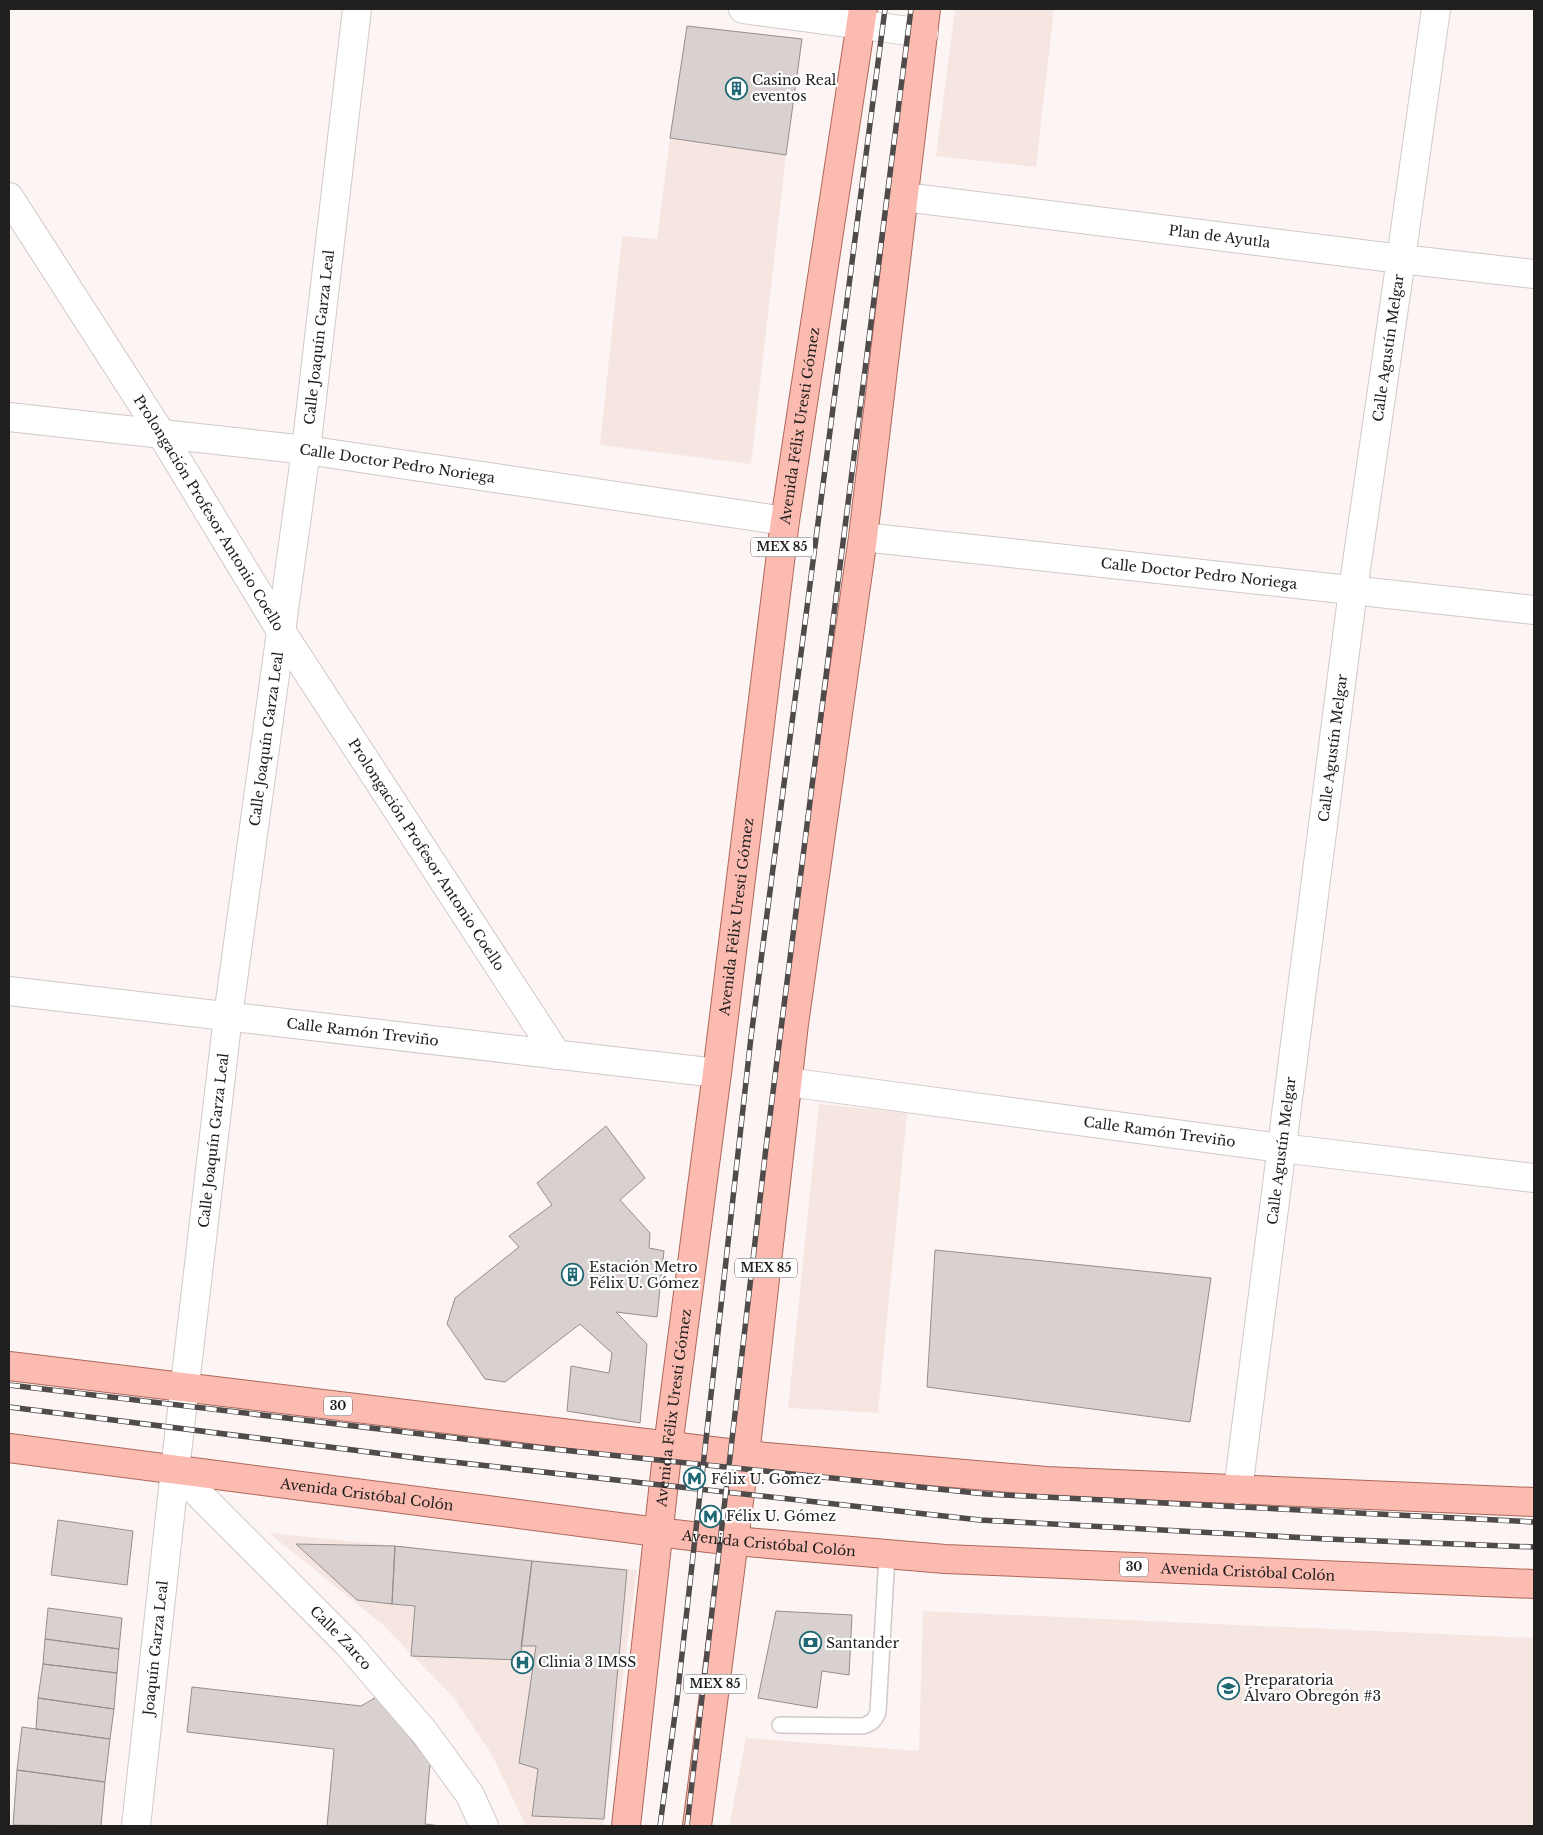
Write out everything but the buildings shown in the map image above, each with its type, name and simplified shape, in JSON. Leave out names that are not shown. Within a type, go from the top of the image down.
[{"type":"main road","name":"Avenida Félix Uresti Gómez","points":[[626,1826],[668,1446],[717,1073],[785,521],[862,16]]},
{"type":"main road","name":"MEX 85","points":[[697,1826],[745,1455],[787,1082],[863,537],[925,21]]},
{"type":"main road","name":"30","points":[[9,1366],[745,1455],[1046,1480],[1534,1502]]},
{"type":"main road","name":"Avenida Cristóbal Colón","points":[[9,1448],[658,1532],[887,1555],[945,1560],[1534,1584]]},
{"type":"street","name":"Calle Joaquín Garza Leal","points":[[174,1470],[228,1016],[306,450],[356,9]]},
{"type":"street","points":[[743,9],[925,21]]},
{"type":"street","name":"Calle Agustín Melgar","points":[[1238,1490],[1353,590],[1402,259],[1436,9]]},
{"type":"street","name":"Prolongación Profesor Antonio Coello","points":[[9,197],[162,435],[281,631],[557,1055]]},
{"type":"street","name":"Plan de Ayutla","points":[[904,197],[1534,274]]},
{"type":"street","name":"Calle Doctor Pedro Noriega","points":[[9,417],[306,450],[785,521]]},
{"type":"street","name":"Calle Doctor Pedro Noriega","points":[[863,537],[1534,610]]},
{"type":"street","name":"Calle Ramón Treviño","points":[[9,991],[717,1073]]},
{"type":"street","name":"Calle Ramón Treviño","points":[[787,1082],[1281,1148],[1534,1178]]},
{"type":"street","name":"Joaquín Garza Leal","points":[[136,1826],[174,1470]]},
{"type":"street","name":"Calle Zarco","points":[[174,1470],[350,1646],[425,1734],[470,1795],[484,1826]]},
{"type":"lane","points":[[780,1725],[863,1726],[870,1724],[875,1719],[878,1712],[887,1555]]},
{"type":"shaded area","points":[[955,9],[1054,9],[1036,167],[936,156]]},
{"type":"shaded area","points":[[670,138],[786,155],[751,464],[600,445],[622,236],[657,239]]},
{"type":"shaded area","points":[[819,1104],[907,1113],[878,1413],[788,1408]]},
{"type":"shaded area","name":"Clinia 3 IMSS","points":[[269,1533],[637,1570],[603,1826],[526,1826],[492,1755],[454,1698],[383,1625]]},
{"type":"shaded area","name":"Preparatoria Álvaro Obregón #3","points":[[923,1611],[1534,1638],[1534,1826],[729,1826],[746,1738],[919,1751]]},
{"type":"railway","points":[[660,1826],[677,1699],[751,1037],[885,9]]},
{"type":"railway","points":[[687,1826],[767,1139],[911,9]]},
{"type":"railway","points":[[9,1385],[514,1445],[986,1494],[1534,1522]]},
{"type":"railway","points":[[9,1407],[425,1459],[980,1520],[1327,1539],[1534,1547]]},
{"type":"place","name":"Casino Real eventos","points":[[736,88]]},
{"type":"place","name":"Estación Metro Félix U. Gómez","points":[[573,1275]]},
{"type":"place","name":"Félix U. Gomez","points":[[695,1479]]},
{"type":"place","name":"Félix U. Gómez","points":[[710,1516]]},
{"type":"place","name":"Santander","points":[[810,1643]]},
{"type":"place","name":"Clinia 3 IMSS","points":[[522,1662]]},
{"type":"place","name":"Preparatoria Álvaro Obregón #3","points":[[1228,1688]]}]
